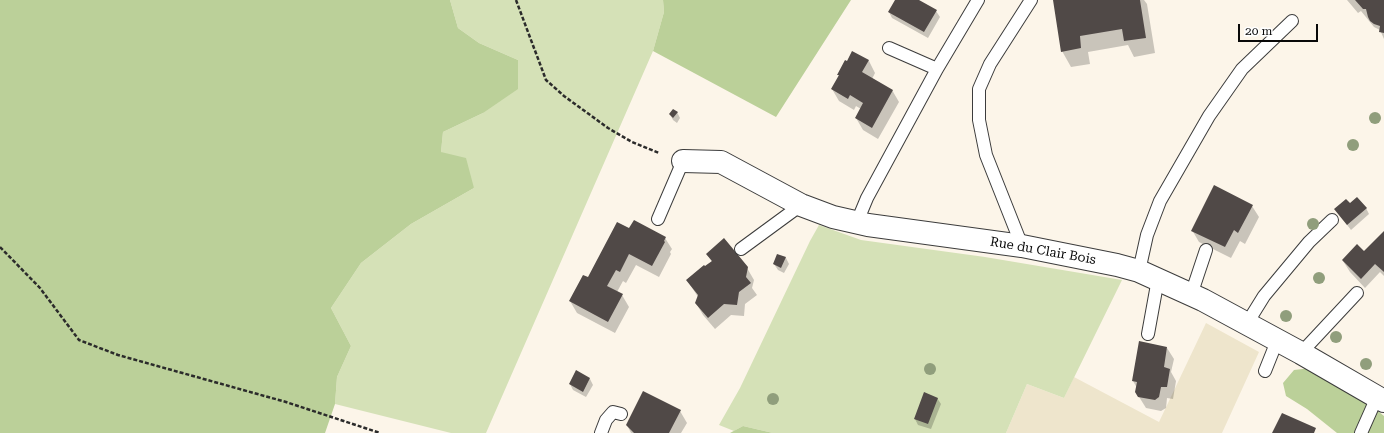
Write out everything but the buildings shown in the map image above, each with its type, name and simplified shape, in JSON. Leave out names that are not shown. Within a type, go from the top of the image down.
[{"type":"street","name":"Rue du Clair Bois","points":[[682,161],[721,162],[802,205],[833,216],[868,225],[1022,246],[1117,265],[1148,275],[1191,295],[1300,353],[1380,399]]},
{"type":"lane","points":[[857,222],[867,198],[937,69],[978,0]]},
{"type":"lane","points":[[1022,246],[986,155],[979,120],[979,89],[990,64],[1031,0]]},
{"type":"lane","points":[[1148,334],[1147,235],[1160,201],[1209,116],[1242,69],[1292,21]]},
{"type":"lane","points":[[889,48],[937,69]]},
{"type":"lane","points":[[658,219],[682,161]]},
{"type":"lane","points":[[742,249],[802,205]]},
{"type":"lane","points":[[1246,325],[1264,296],[1310,242],[1332,220]]},
{"type":"lane","points":[[1191,295],[1206,250]]},
{"type":"lane","points":[[1300,353],[1357,293]]},
{"type":"lane","points":[[1265,371],[1277,341]]},
{"type":"lane","points":[[1361,433],[1380,399]]},
{"type":"lane","points":[[601,433],[606,420],[613,412],[622,414]]},
{"type":"path","points":[[516,0],[546,80],[564,96],[608,128],[644,147],[682,161]]},
{"type":"path","points":[[0,247],[40,288],[79,340],[118,355],[286,402],[380,433]]},
{"type":"shaded area","points":[[1206,323],[1259,352],[1222,433],[1006,433],[1027,384],[1064,398],[1074,377],[1159,422]]},
{"type":"green space","points":[[0,0],[450,0],[458,28],[479,43],[518,60],[518,89],[483,113],[443,132],[441,152],[466,158],[474,188],[411,224],[361,263],[331,308],[351,346],[337,377],[335,404],[325,433],[0,433]]},
{"type":"green space","points":[[450,0],[663,0],[664,12],[653,51],[486,433],[451,433],[335,404],[337,377],[351,346],[331,308],[361,263],[411,224],[474,188],[441,152],[443,132],[483,113],[518,60],[479,43],[458,28]]},
{"type":"green space","points":[[663,0],[851,0],[776,117],[653,51],[664,12]]},
{"type":"green space","points":[[819,225],[861,240],[985,257],[1122,280],[1064,398],[1027,384],[1006,433],[773,433],[743,426],[734,431],[719,425],[740,388]]},
{"type":"green space","points":[[1311,368],[1346,392],[1368,403],[1384,416],[1384,433],[1337,433],[1307,409],[1286,396],[1283,383],[1294,370]]},
{"type":"green space","points":[[743,426],[773,433],[730,433]]}]
